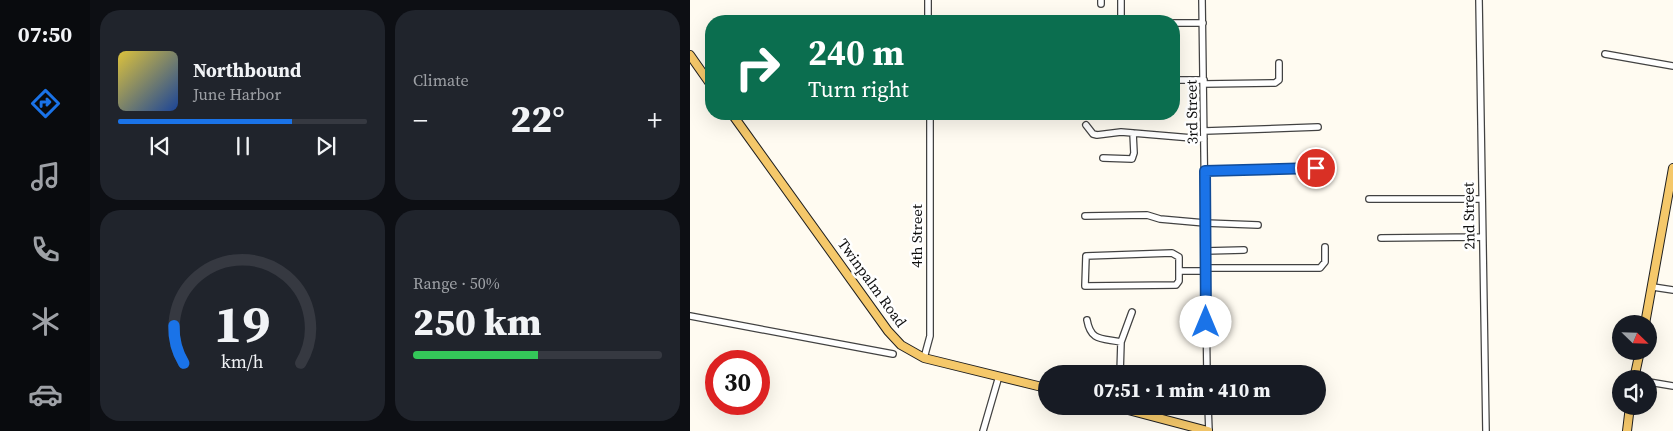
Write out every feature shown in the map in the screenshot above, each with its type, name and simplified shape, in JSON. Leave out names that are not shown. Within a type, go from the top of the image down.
[{"type":"main road","points":[[690,55],[705,76]]},
{"type":"main road","name":"Twinpalm Road","points":[[736,120],[888,331],[901,345],[924,358],[1038,386]]},
{"type":"main road","points":[[1647,315],[1671,193],[1673,168]]},
{"type":"main road","points":[[1147,415],[1208,431]]},
{"type":"main road","points":[[1627,431],[1629,415]]},
{"type":"street","points":[[928,0],[928,15]]},
{"type":"street","points":[[1121,0],[1121,15]]},
{"type":"street","name":"3rd Street","points":[[1202,0],[1207,365]]},
{"type":"street","name":"2nd Street","points":[[1479,0],[1481,237],[1486,431]]},
{"type":"street","points":[[1180,23],[1203,23]]},
{"type":"street","points":[[1605,54],[1673,66]]},
{"type":"street","points":[[1180,80],[1275,83],[1279,80],[1279,62]]},
{"type":"street","name":"4th Street","points":[[924,358],[930,336],[930,120]]},
{"type":"street","points":[[1086,125],[1093,134],[1097,135],[1133,133],[1204,139]]},
{"type":"street","points":[[1204,131],[1318,127]]},
{"type":"street","points":[[1103,158],[1132,159],[1134,153],[1133,133]]},
{"type":"street","points":[[1205,171],[1316,168]]},
{"type":"street","points":[[1369,199],[1481,199]]},
{"type":"street","points":[[1085,216],[1147,216],[1205,223],[1258,225]]},
{"type":"street","points":[[1381,238],[1481,237]]},
{"type":"street","points":[[1179,271],[1320,268],[1324,262],[1325,247]]},
{"type":"street","points":[[1205,251],[1244,250]]},
{"type":"street","points":[[1175,254],[1179,257],[1179,271],[1179,281],[1176,285],[1087,287],[1084,283],[1084,258],[1088,255],[1175,254]]},
{"type":"street","points":[[1653,287],[1673,290]]},
{"type":"street","points":[[1120,365],[1121,342],[1132,312]]},
{"type":"street","points":[[690,316],[893,354]]},
{"type":"street","points":[[1087,320],[1089,332],[1093,336],[1121,342]]},
{"type":"street","points":[[982,431],[999,376]]},
{"type":"street","points":[[1657,383],[1673,386]]},
{"type":"street","points":[[1208,415],[1208,431]]},
{"type":"route","points":[[1206,322],[1205,171],[1316,168]]}]
